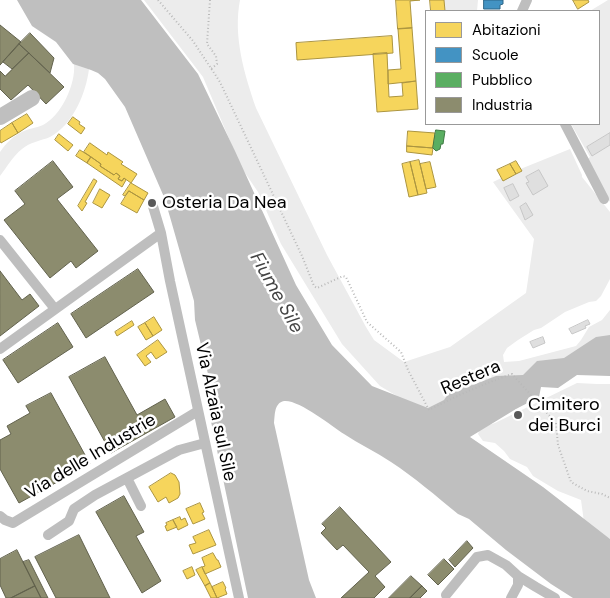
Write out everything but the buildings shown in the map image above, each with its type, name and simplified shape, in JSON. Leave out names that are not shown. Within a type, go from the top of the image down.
[{"type":"street","points":[[566,125],[604,199]]},
{"type":"street","name":"Via Alzaia sul Sile","points":[[152,203],[161,233],[239,598]]},
{"type":"street","points":[[0,349],[161,233]]},
{"type":"street","points":[[0,240],[55,309]]},
{"type":"street","name":"Via delle Industrie","points":[[0,516],[13,523],[198,411]]},
{"type":"street","points":[[48,535],[69,521],[74,510],[95,496],[179,450],[205,443]]},
{"type":"street","points":[[127,478],[140,506]]},
{"type":"street","points":[[446,595],[477,557],[488,555],[555,598]]},
{"type":"street","points":[[511,598],[518,585],[518,576]]},
{"type":"path","points":[[158,0],[193,41],[211,69],[216,64],[216,56],[207,44],[210,0]]},
{"type":"path","name":"Restera","points":[[211,69],[220,82],[302,256],[314,286],[317,288],[344,276],[346,277],[367,322],[401,352],[408,370],[429,410],[455,396],[512,374],[556,423],[558,445],[571,482],[587,491],[610,498]]},
{"type":"shaded area","points":[[144,0],[240,0],[238,14],[239,41],[247,81],[256,108],[327,255],[374,340],[404,362],[450,347],[526,293],[534,239],[493,182],[570,149],[582,177],[610,212],[610,279],[601,296],[596,301],[565,312],[507,348],[503,355],[504,362],[519,361],[576,346],[589,327],[602,320],[610,310],[610,345],[446,419],[407,402],[380,386],[342,344],[281,244],[258,192],[241,167],[203,77]]},
{"type":"shaded area","points":[[432,0],[478,0],[477,10],[435,10]]},
{"type":"shaded area","points":[[610,0],[610,202],[586,160],[590,157],[572,125],[600,125],[600,10],[592,10]]},
{"type":"shaded area","points":[[74,64],[89,69],[85,88],[72,117],[58,132],[22,149],[0,176],[0,152],[17,135],[43,125],[56,114],[70,90],[73,81]]},
{"type":"shaded area","points":[[577,383],[610,384],[610,539],[584,522],[581,500],[558,491],[533,476],[527,467],[510,459],[495,443],[483,441],[478,434],[480,428],[495,423]]},
{"type":"water","name":"Fiume Sile","points":[[17,0],[141,0],[198,74],[296,285],[332,345],[372,386],[428,408],[444,400],[452,388],[473,385],[496,376],[523,375],[537,361],[564,358],[596,337],[610,335],[610,376],[577,375],[558,388],[541,387],[539,397],[470,437],[543,487],[610,539],[610,598],[573,598],[551,584],[469,519],[458,514],[400,468],[350,438],[306,408],[284,401],[278,404],[274,423],[309,580],[316,598],[248,598],[209,412],[214,409],[195,320],[194,301],[164,197],[125,107],[105,79],[98,73],[73,64],[56,42],[32,26]]},
{"type":"waterway","points":[[0,117],[32,98]]},
{"type":"place","name":"Osteria Da Nea","points":[[152,203]]},
{"type":"place","name":"Cimitero dei Burci","points":[[518,415]]}]
